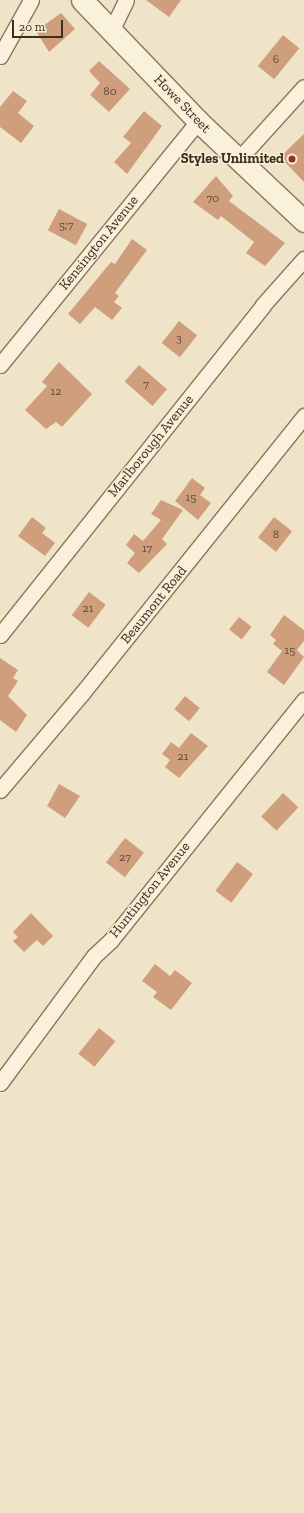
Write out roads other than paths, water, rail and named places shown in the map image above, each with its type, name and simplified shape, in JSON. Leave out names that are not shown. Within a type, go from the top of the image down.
[{"type":"main road","name":"Howe Street","points":[[82,0],[198,121],[304,221]]},
{"type":"street","points":[[0,56],[32,0]]},
{"type":"street","points":[[111,31],[126,0]]},
{"type":"street","points":[[238,160],[304,87]]},
{"type":"street","name":"Kensington Avenue","points":[[0,365],[198,121]]},
{"type":"street","name":"Marlborough Avenue","points":[[0,635],[263,305],[304,260]]},
{"type":"street","name":"Beaumont Road","points":[[0,790],[88,686],[304,416]]},
{"type":"street","name":"Huntington Avenue","points":[[0,1084],[94,956],[112,940],[304,700]]},
{"type":"place","name":"Styles Unlimited","points":[[292,159]]}]
